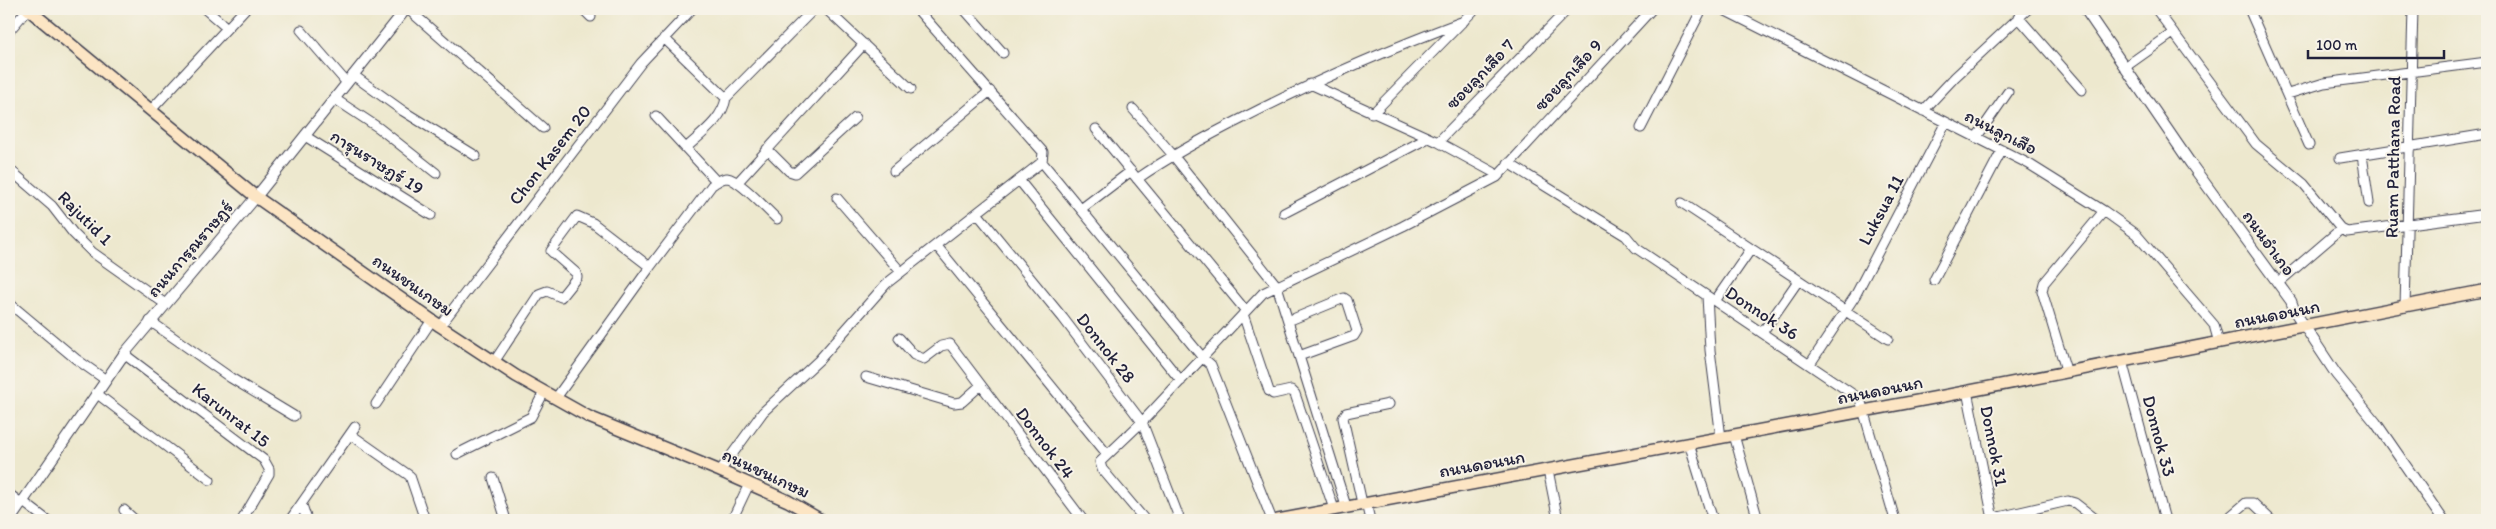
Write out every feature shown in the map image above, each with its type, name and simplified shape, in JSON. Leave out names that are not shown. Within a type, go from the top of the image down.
[{"type":"main road","name":"ถนนชนเกษม","points":[[28,9],[256,197],[494,362],[589,417],[720,471],[788,502],[821,520]]},
{"type":"main road","name":"ถนนดอนนก","points":[[1278,520],[1295,519],[1346,506],[1721,438],[2066,370],[2305,327],[2487,290]]},
{"type":"street","points":[[9,31],[28,9]]},
{"type":"street","points":[[206,9],[227,28]]},
{"type":"street","points":[[150,110],[245,9]]},
{"type":"street","points":[[407,9],[543,128]]},
{"type":"street","name":"ถนนการุณราษฏร์","points":[[10,520],[124,354],[164,303],[256,197],[407,9]]},
{"type":"street","points":[[583,9],[591,17]]},
{"type":"street","name":"Chon Kasem 20","points":[[376,404],[436,323],[635,71],[692,9]]},
{"type":"street","points":[[686,148],[715,120],[724,106],[726,98],[814,9]]},
{"type":"street","points":[[826,9],[911,89]]},
{"type":"street","points":[[917,9],[1043,152],[1042,162],[1203,358],[1211,365],[1272,520]]},
{"type":"street","points":[[964,9],[1003,53]]},
{"type":"street","points":[[1372,114],[1476,9]]},
{"type":"street","name":"ซอยลูกเสือ 7","points":[[1438,142],[1568,9]]},
{"type":"street","name":"ซอยลูกเสือ 9","points":[[1496,177],[1652,9]]},
{"type":"street","points":[[1641,128],[1702,9]]},
{"type":"street","name":"ถนนลูกเสือ","points":[[1722,9],[2029,164],[2104,211],[2136,234],[2214,326],[2219,343]]},
{"type":"street","points":[[1923,111],[2028,9]]},
{"type":"street","name":"ถนนอำเภอ","points":[[2085,9],[2191,164],[2278,282],[2336,374],[2376,423],[2443,520]]},
{"type":"street","points":[[2156,9],[2256,144],[2304,184],[2341,229],[2347,232],[2407,226],[2487,214]]},
{"type":"street","points":[[2249,9],[2309,145]]},
{"type":"street","name":"Ruam Patthana Road","points":[[2405,306],[2413,9]]},
{"type":"street","points":[[2018,17],[2082,90]]},
{"type":"street","points":[[1137,179],[1172,154],[1310,84],[1375,55],[1464,21]]},
{"type":"street","points":[[301,30],[350,79],[476,156]]},
{"type":"street","points":[[2125,67],[2173,33]]},
{"type":"street","points":[[664,38],[726,98]]},
{"type":"street","points":[[736,182],[864,44]]},
{"type":"street","points":[[2288,94],[2324,82],[2487,62]]},
{"type":"street","points":[[1145,520],[1102,469],[1100,462],[1142,422],[1263,293],[1403,226],[1496,177],[1493,172],[1438,142],[1372,114],[1310,84]]},
{"type":"street","points":[[894,171],[990,91]]},
{"type":"street","points":[[1976,138],[2008,92]]},
{"type":"street","points":[[334,99],[379,128],[436,173]]},
{"type":"street","points":[[1132,109],[1172,154],[1277,286],[1346,506]]},
{"type":"street","points":[[656,116],[717,182]]},
{"type":"street","points":[[768,149],[790,171],[796,173],[855,118]]},
{"type":"street","name":"Luksua 11","points":[[1810,364],[1844,311],[1946,122]]},
{"type":"street","points":[[1096,129],[1244,312],[1269,391],[1273,394],[1291,390],[1294,394],[1334,509]]},
{"type":"street","points":[[2340,158],[2487,134]]},
{"type":"street","name":"การุนราษฏร์ 19","points":[[305,136],[431,215]]},
{"type":"street","points":[[1284,213],[1428,138]]},
{"type":"street","points":[[1934,280],[2002,150]]},
{"type":"street","points":[[2362,155],[2369,203]]},
{"type":"street","points":[[720,471],[763,412],[819,360],[886,284],[1042,162]]},
{"type":"street","name":"Donnok 36","points":[[1508,163],[1626,236],[1636,248],[1860,399],[1895,520]]},
{"type":"street","points":[[1081,209],[1131,171]]},
{"type":"street","name":"Rajutid 1","points":[[10,172],[52,206],[73,233],[92,252],[164,303]]},
{"type":"street","points":[[556,398],[650,267],[717,182],[728,178],[736,182],[777,219]]},
{"type":"street","points":[[1019,180],[1181,381]]},
{"type":"street","points":[[837,198],[901,272]]},
{"type":"street","points":[[1682,202],[1798,281],[1888,339]]},
{"type":"street","points":[[2066,370],[2042,291],[2044,283],[2104,211]]},
{"type":"street","name":"Donnok 28","points":[[977,213],[1062,318],[1142,422],[1180,520]]},
{"type":"street","points":[[494,362],[539,294],[547,291],[562,297],[577,277],[576,273],[551,251],[577,216],[593,223],[650,267]]},
{"type":"street","points":[[2278,282],[2341,229]]},
{"type":"street","points":[[936,245],[1107,454]]},
{"type":"street","points":[[1721,438],[1710,350],[1711,299],[1751,249]]},
{"type":"street","points":[[1762,333],[1798,281]]},
{"type":"street","points":[[1288,320],[1344,298],[1347,300],[1356,328],[1354,336],[1299,356]]},
{"type":"street","points":[[9,303],[76,359],[106,380]]},
{"type":"street","points":[[150,321],[231,378],[294,416]]},
{"type":"street","name":"Donnok 24","points":[[899,338],[914,355],[924,360],[941,346],[950,344],[1083,520]]},
{"type":"street","name":"Karunrat 15","points":[[124,354],[264,460],[269,469],[269,474],[242,520]]},
{"type":"street","name":"Donnok 33","points":[[2122,361],[2165,520]]},
{"type":"street","points":[[866,377],[954,403],[962,402],[981,385]]},
{"type":"street","name":"Donnok 31","points":[[1967,391],[1992,517],[2068,501],[2075,503],[2097,520]]},
{"type":"street","points":[[457,454],[530,417],[544,392]]},
{"type":"street","points":[[96,393],[210,480]]},
{"type":"street","points":[[1370,520],[1343,418],[1346,413],[1389,404]]},
{"type":"street","points":[[290,520],[352,430],[410,476],[425,520]]},
{"type":"street","points":[[1734,435],[1758,520]]},
{"type":"street","points":[[1689,443],[1713,520]]},
{"type":"street","points":[[1548,470],[1558,520]]},
{"type":"street","points":[[493,478],[506,520]]},
{"type":"street","points":[[732,520],[749,484]]},
{"type":"street","points":[[9,494],[47,520]]},
{"type":"street","points":[[2226,520],[2246,503],[2253,503],[2270,520]]},
{"type":"street","points":[[302,505],[307,520]]},
{"type":"street","points":[[124,510],[135,520]]}]
